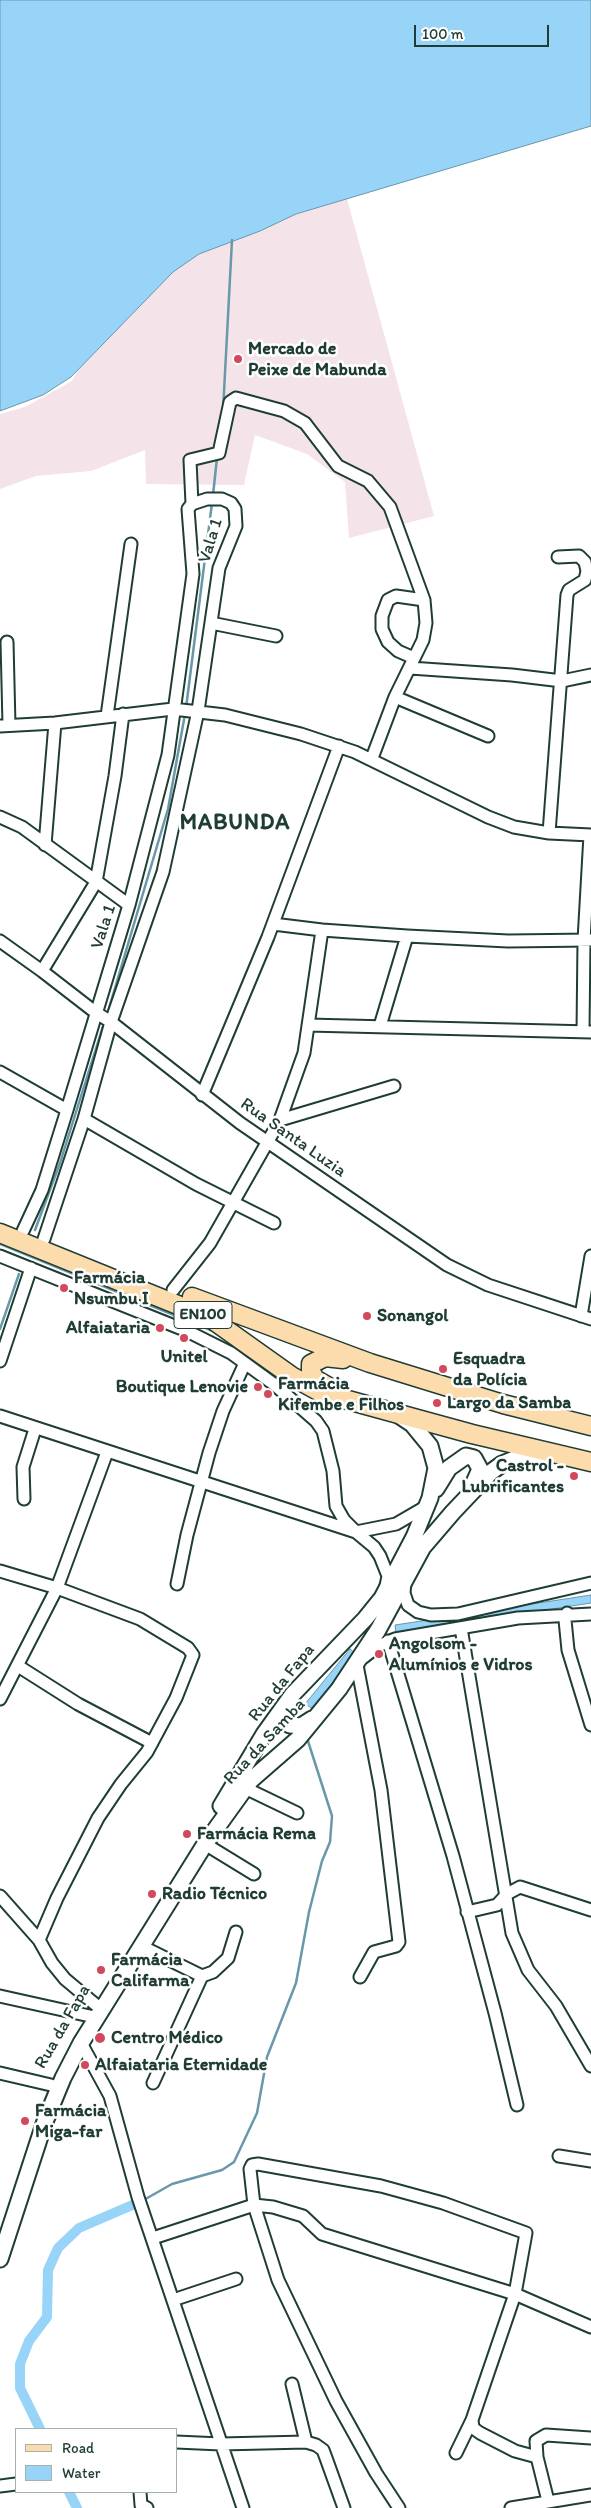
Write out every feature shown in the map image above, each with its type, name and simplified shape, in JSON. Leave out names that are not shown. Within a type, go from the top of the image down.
[{"type":"main road","name":"EN100","points":[[0,1222],[228,1312],[370,1363],[503,1404],[591,1426]]},
{"type":"main road","name":"EN100","points":[[0,1233],[197,1312],[224,1326],[306,1384],[322,1392],[358,1403],[591,1462]]},
{"type":"main road","points":[[358,1403],[315,1379],[311,1372],[311,1364],[325,1357],[370,1363]]},
{"type":"main road","name":"Rua da Fapa","points":[[51,2085],[93,2011],[264,1734],[300,1685],[365,1619],[397,1572],[427,1506],[435,1476],[433,1454],[419,1431],[397,1413]]},
{"type":"main road","name":"Rua da Samba","points":[[0,2259],[44,2124],[63,2078],[81,2044],[143,1947],[205,1844],[245,1788],[302,1735],[354,1669],[378,1630],[423,1547],[453,1512],[491,1472],[511,1460],[535,1454],[562,1455]]},
{"type":"main road","points":[[427,1506],[456,1461],[466,1456],[474,1458],[478,1464],[479,1474],[453,1512]]},
{"type":"main road","points":[[300,1685],[287,1709],[287,1720],[290,1725],[296,1727],[306,1724],[326,1704]]},
{"type":"main road","points":[[0,2235],[51,2085]]},
{"type":"street","points":[[192,504],[190,460],[219,453],[233,398],[284,411],[305,423],[338,466],[368,481],[390,507],[424,600],[426,623],[423,640],[395,698],[372,758]]},
{"type":"street","name":"Vala 1","points":[[23,1231],[42,1190],[67,1110],[102,1017],[163,872],[195,710],[219,568],[236,526],[235,509],[231,503],[222,499],[206,499],[192,504],[188,509],[187,516],[193,574],[176,709],[168,755],[102,1017],[84,1119],[44,1239]]},
{"type":"street","points":[[107,716],[131,544]]},
{"type":"street","points":[[549,833],[567,595],[569,590],[584,580],[587,571],[585,562],[579,556],[558,557]]},
{"type":"street","points":[[424,600],[396,596],[388,600],[382,616],[382,629],[388,642],[412,663],[562,681],[591,675]]},
{"type":"street","points":[[211,623],[276,636]]},
{"type":"street","points":[[7,642],[4,725],[55,723],[176,709],[195,710],[267,726],[339,746],[372,758],[488,817],[514,827],[549,833],[590,835],[587,1032],[308,1025]]},
{"type":"street","points":[[395,698],[488,736]]},
{"type":"street","points":[[42,971],[96,882],[115,776],[123,714]]},
{"type":"street","points":[[45,845],[55,723]]},
{"type":"street","points":[[202,1095],[273,924],[339,746]]},
{"type":"street","points":[[0,817],[22,827],[129,905]]},
{"type":"street","points":[[273,924],[322,930],[407,936],[508,941],[588,940]]},
{"type":"street","points":[[174,1290],[210,1243],[280,1120],[304,1053],[322,930]]},
{"type":"street","points":[[380,1026],[407,936]]},
{"type":"street","name":"Rua Santa Luzia","points":[[0,941],[42,971],[202,1095],[365,1211],[447,1265],[488,1286],[586,1318]]},
{"type":"street","points":[[0,1072],[67,1110]]},
{"type":"street","points":[[280,1120],[394,1086]]},
{"type":"street","points":[[84,1119],[196,1184],[274,1223]]},
{"type":"street","points":[[0,1256],[187,1331],[245,1363],[275,1385],[316,1421],[323,1431],[332,1471],[336,1506],[344,1520],[374,1547],[385,1565],[388,1576],[386,1586],[376,1605]]},
{"type":"street","points":[[586,1318],[591,1256]]},
{"type":"street","points":[[0,1361],[31,1268]]},
{"type":"street","points":[[177,1584],[200,1483],[223,1411],[245,1363]]},
{"type":"street","points":[[0,1416],[200,1483],[356,1532],[396,1524],[427,1506]]},
{"type":"street","points":[[24,1499],[23,1467],[35,1428]]},
{"type":"street","points":[[0,1699],[57,1588],[107,1452]]},
{"type":"street","points":[[0,1571],[57,1588],[140,1619],[193,1652],[193,1658],[176,1698],[148,1752],[121,1784],[98,1818],[50,1911],[39,1940]]},
{"type":"street","points":[[408,1572],[403,1587],[408,1605],[418,1612],[431,1616],[458,1614],[591,1583]]},
{"type":"street","points":[[360,1977],[374,1952],[396,1946],[399,1942],[381,1790],[354,1669],[368,1652],[388,1641],[461,1628],[567,1613],[591,1614]]},
{"type":"street","points":[[567,1613],[565,1620],[568,1650],[591,1725]]},
{"type":"street","points":[[461,1628],[507,1894],[509,1918],[518,1952],[528,1970],[556,2006],[591,2066]]},
{"type":"street","points":[[388,1641],[427,1776],[448,1838],[495,2013],[517,2105]]},
{"type":"street","points":[[18,1666],[94,1713],[152,1743]]},
{"type":"street","points":[[245,1788],[296,1813]]},
{"type":"street","points":[[205,1844],[254,1874]]},
{"type":"street","points":[[467,1912],[497,1905],[515,1888],[524,1888],[591,1910]]},
{"type":"street","points":[[0,1896],[39,1940],[52,1963],[93,2011]]},
{"type":"street","points":[[153,2083],[202,1976],[213,1972],[228,1958],[236,1932]]},
{"type":"street","points":[[143,1947],[202,1976]]},
{"type":"street","points":[[0,1996],[93,2011]]},
{"type":"street","points":[[81,2044],[110,2096],[138,2197],[243,2508]]},
{"type":"street","points":[[0,2073],[51,2085]]},
{"type":"street","points":[[559,2156],[591,2161]]},
{"type":"street","points":[[399,2508],[376,2473],[336,2401],[282,2289],[273,2268],[254,2205],[250,2169],[252,2165],[258,2164],[380,2186],[442,2202],[525,2231],[527,2238],[515,2294],[472,2420],[456,2454]]},
{"type":"street","points":[[152,2238],[254,2205],[293,2212],[303,2216],[322,2234],[515,2294],[591,2327]]},
{"type":"street","points":[[173,2300],[236,2279]]},
{"type":"street","points":[[292,2384],[306,2442]]},
{"type":"street","points":[[472,2420],[473,2428],[480,2433],[515,2451],[537,2457]]},
{"type":"street","points":[[548,2501],[537,2457],[536,2441],[546,2435],[591,2438]]},
{"type":"street","points":[[178,2442],[222,2444],[306,2442],[323,2450],[344,2508]]},
{"type":"street","points":[[0,2486],[15,2484]]},
{"type":"street","points":[[140,2493],[141,2505],[146,2508]]},
{"type":"street","points":[[511,2508],[591,2495]]},
{"type":"shaded area","name":"Mercado de Peixe de Mabunda","points":[[341,177],[434,516],[349,538],[345,482],[307,454],[255,435],[244,485],[146,484],[145,450],[91,471],[36,476],[0,489],[0,414],[25,407],[72,381],[122,290]]},
{"type":"water","points":[[0,0],[591,0],[591,126],[296,214],[260,231],[199,254],[173,272],[71,377],[43,395],[0,411]]},
{"type":"water","points":[[591,1595],[591,1603],[396,1633],[395,1625]]},
{"type":"water","points":[[350,1649],[357,1655],[315,1710],[305,1704]]},
{"type":"waterway","points":[[223,411],[232,240]]},
{"type":"waterway","points":[[213,495],[217,458]]},
{"type":"waterway","points":[[186,708],[212,503]]},
{"type":"waterway","points":[[107,1015],[168,809],[185,714]]},
{"type":"waterway","points":[[35,1230],[60,1163],[104,1023]]},
{"type":"waterway","points":[[0,1244],[213,1331]]},
{"type":"waterway","points":[[0,1329],[19,1274]]},
{"type":"waterway","points":[[142,2201],[172,2184],[222,2170],[234,2162],[257,2113],[267,2057],[296,1983],[309,1912],[322,1861],[330,1842],[332,1816],[307,1738]]},
{"type":"waterway","points":[[40,2428],[20,2388],[20,2364],[29,2341],[47,2317],[48,2270],[58,2248],[79,2228],[137,2203]]},
{"type":"waterway","points":[[70,2493],[77,2508]]},
{"type":"place","name":"Mercado de Peixe de Mabunda","points":[[238,359]]},
{"type":"place","name":"Farmácia Nsumbu I","points":[[64,1288]]},
{"type":"place","name":"Sonangol","points":[[367,1316]]},
{"type":"place","name":"Alfaiataria","points":[[160,1328]]},
{"type":"place","name":"Unitel","points":[[184,1338]]},
{"type":"place","name":"Esquadra da Polícia","points":[[443,1369]]},
{"type":"place","name":"Boutique Lenovie","points":[[258,1387]]},
{"type":"place","name":"Farmácia Kifembe e Filhos","points":[[268,1394]]},
{"type":"place","name":"Largo da Samba","points":[[437,1403]]},
{"type":"place","name":"Castrol - Lubrificantes","points":[[574,1476]]},
{"type":"place","name":"Angolsom - Alumínios e Vidros","points":[[379,1654]]},
{"type":"place","name":"Farmácia Rema","points":[[187,1834]]},
{"type":"place","name":"Radio Técnico","points":[[152,1894]]},
{"type":"place","name":"Farmácia Califarma","points":[[101,1970]]},
{"type":"place","name":"Centro Médico","points":[[100,2038]]},
{"type":"place","name":"Alfaiataria Eternidade","points":[[85,2065]]},
{"type":"place","name":"Farmácia Miga-far","points":[[25,2121]]},
{"type":"district","name":"MABUNDA","points":[[235,823]]}]
